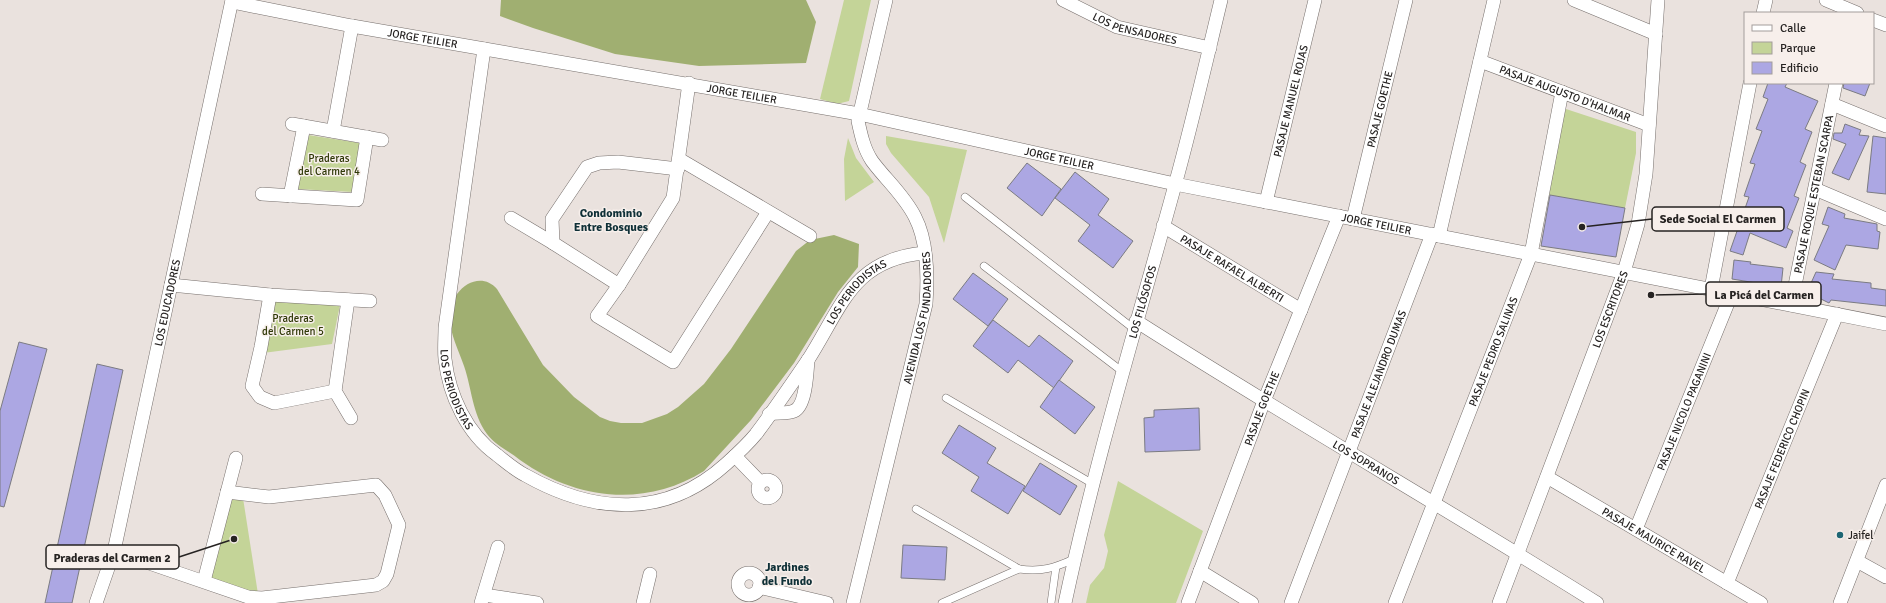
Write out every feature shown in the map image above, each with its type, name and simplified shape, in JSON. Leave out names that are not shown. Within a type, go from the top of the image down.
[{"type":"street","name":"AVENIDA LOS FUNDADORES","points":[[853,603],[926,304],[927,285],[925,252],[915,218],[902,196],[871,160],[862,141],[858,121],[886,0]]},
{"type":"street","name":"LOS PENSADORES","points":[[1063,0],[1117,27],[1210,48]]},
{"type":"street","name":"LOS FILÓSOFOS","points":[[1065,603],[1074,559],[1093,484],[1135,325],[1175,184],[1221,0]]},
{"type":"street","name":"PASAJE MANUEL ROJAS","points":[[1266,202],[1315,0]]},
{"type":"street","name":"PASAJE GOETHE","points":[[1353,219],[1406,0]]},
{"type":"street","name":"PASAJE ALEJANDRO DUMAS","points":[[1291,603],[1435,235],[1480,61],[1494,0]]},
{"type":"street","points":[[1574,0],[1656,34]]},
{"type":"street","name":"LOS ESCRITORES","points":[[1499,603],[1624,272],[1643,199],[1658,0]]},
{"type":"street","points":[[1763,12],[1766,0]]},
{"type":"street","name":"JORGE TEILIER","points":[[232,1],[352,26],[689,83],[859,114],[1175,184],[1886,324]]},
{"type":"street","name":"LOS EDUCADORES","points":[[96,603],[114,551],[232,1]]},
{"type":"street","points":[[1834,2],[1853,12]]},
{"type":"street","points":[[1874,20],[1886,25]]},
{"type":"street","points":[[333,131],[352,26]]},
{"type":"street","name":"LOS PERIODISTAS","points":[[484,49],[445,328],[445,358],[449,381],[458,407],[471,430],[493,453],[524,475],[560,492],[608,504],[637,504],[672,498],[686,493],[711,478],[755,435],[808,359],[839,307],[857,281],[877,266],[895,257],[925,252]]},
{"type":"street","name":"PASAJE AUGUSTO D'HALMAR","points":[[1480,61],[1649,125]]},
{"type":"street","points":[[689,83],[679,164],[673,198],[597,316],[673,362],[768,212]]},
{"type":"street","points":[[1710,289],[1750,84]]},
{"type":"street","name":"PASAJE ROQUE ESTEBAN SCARPA","points":[[1791,305],[1836,84]]},
{"type":"street","name":"PASAJE PEDRO SALINAS","points":[[1395,603],[1435,504],[1531,254],[1562,92]]},
{"type":"street","points":[[1832,104],[1886,126]]},
{"type":"street","points":[[290,196],[298,125],[382,140]]},
{"type":"street","points":[[262,194],[357,200],[367,137]]},
{"type":"street","points":[[553,243],[552,219],[587,167],[599,163],[618,162],[679,164],[810,236]]},
{"type":"street","points":[[1815,189],[1886,219]]},
{"type":"street","name":"PASAJE GOETHE","points":[[1188,603],[1264,401],[1339,216]]},
{"type":"street","points":[[511,218],[619,284]]},
{"type":"street","name":"PASAJE RAFAEL ALBERTI","points":[[1163,226],[1301,310]]},
{"type":"street","points":[[171,285],[270,295],[370,301]]},
{"type":"street","name":"PASAJE NICOLO PAGANINI","points":[[1636,529],[1732,294]]},
{"type":"street","points":[[270,295],[261,347],[252,386],[260,397],[274,403],[335,391]]},
{"type":"street","points":[[348,300],[335,391],[351,418]]},
{"type":"street","name":"PASAJE FEDERICO CHOPIN","points":[[1727,584],[1837,314]]},
{"type":"street","name":"LOS SOPRANOS","points":[[1135,325],[1518,553],[1597,603]]},
{"type":"street","name":"LOS PERIODISTAS","points":[[769,414],[794,411],[798,408],[805,385],[808,359]]},
{"type":"street","points":[[735,456],[760,482]]},
{"type":"street","points":[[204,581],[236,458]]},
{"type":"street","name":"PASAJE MAURICE RAVEL","points":[[1547,477],[1760,603]]},
{"type":"street","points":[[114,551],[248,597],[262,598],[376,585],[383,581],[387,574],[399,525],[385,495],[376,485],[269,497],[227,492]]},
{"type":"street","points":[[1840,603],[1886,485]]},
{"type":"street","points":[[498,547],[483,599],[536,603]]},
{"type":"street","points":[[1857,561],[1886,577]]},
{"type":"street","points":[[1200,571],[1252,603]]},
{"type":"street","points":[[643,603],[650,574]]},
{"type":"street","points":[[759,587],[827,603]]},
{"type":"lane","points":[[965,198],[1135,325]]},
{"type":"lane","points":[[984,266],[1123,372]]},
{"type":"lane","points":[[946,398],[1093,484]]},
{"type":"lane","points":[[916,509],[1019,569],[1038,571],[1056,567],[1074,559]]},
{"type":"lane","points":[[1051,603],[1056,567]]},
{"type":"lane","points":[[942,603],[1019,569]]},
{"type":"green space","points":[[501,0],[806,0],[816,22],[806,63],[699,66],[615,54],[533,28],[500,16]]},
{"type":"green space","points":[[844,0],[871,0],[849,101],[837,104],[820,99]]},
{"type":"green space","points":[[1566,109],[1636,132],[1636,153],[1625,208],[1549,195],[1561,124]]},
{"type":"green space","name":"Praderas del Carmen 4","points":[[308,135],[360,143],[353,192],[297,189]]},
{"type":"green space","points":[[886,136],[967,150],[944,243],[929,197],[891,153],[886,144]]},
{"type":"green space","points":[[848,138],[856,158],[874,182],[845,201],[844,159]]},
{"type":"green space","points":[[834,235],[859,244],[858,267],[838,292],[794,363],[751,420],[704,471],[681,483],[658,491],[635,494],[611,494],[587,491],[564,484],[520,460],[498,445],[487,434],[482,426],[475,409],[467,375],[454,340],[450,322],[452,304],[457,294],[466,285],[476,281],[482,281],[487,282],[497,289],[543,365],[574,397],[600,417],[610,421],[621,423],[642,423],[667,414],[678,407],[704,384],[731,349],[796,251],[810,240]]},
{"type":"green space","name":"Praderas del Carmen 5","points":[[274,299],[340,305],[332,344],[263,353]]},
{"type":"green space","points":[[1118,481],[1203,531],[1176,603],[1086,603],[1090,585],[1104,568],[1108,551],[1104,535]]},
{"type":"green space","points":[[230,496],[243,498],[258,594],[208,579]]},
{"type":"building","points":[[1768,84],[1786,84],[1785,87],[1818,101],[1805,129],[1812,132],[1800,162],[1806,165],[1794,196],[1799,198],[1787,228],[1793,231],[1786,248],[1750,233],[1743,255],[1730,251],[1749,197],[1744,196],[1755,164],[1750,163],[1762,131],[1756,129],[1768,99],[1763,97]]},
{"type":"building","points":[[1844,84],[1870,84],[1865,96],[1843,88]]},
{"type":"building","points":[[1845,124],[1861,130],[1859,135],[1869,136],[1849,180],[1832,173],[1846,144],[1833,139],[1834,133],[1842,133]]},
{"type":"building","points":[[1873,136],[1886,138],[1886,194],[1867,192]]},
{"type":"building","points":[[1027,163],[1061,189],[1042,216],[1007,188]]},
{"type":"building","points":[[1075,172],[1109,199],[1098,215],[1133,241],[1113,268],[1078,241],[1090,225],[1055,198]]},
{"type":"building","points":[[1550,195],[1625,208],[1616,257],[1541,246]]},
{"type":"building","points":[[1828,207],[1845,214],[1844,218],[1877,224],[1877,231],[1880,232],[1878,249],[1846,245],[1835,270],[1814,260],[1829,226],[1822,224]]},
{"type":"building","points":[[1734,260],[1751,262],[1750,264],[1783,268],[1781,287],[1732,279]]},
{"type":"building","points":[[1816,272],[1834,274],[1832,279],[1871,283],[1871,288],[1886,290],[1886,306],[1831,300],[1829,303],[1807,292]]},
{"type":"building","points":[[973,273],[1008,299],[988,326],[953,299]]},
{"type":"building","points":[[993,320],[1029,347],[1039,335],[1073,361],[1054,388],[1018,360],[1008,373],[973,346]]},
{"type":"building","points":[[19,342],[47,349],[4,507],[0,506],[0,411]]},
{"type":"building","points":[[97,364],[123,370],[72,603],[45,603]]},
{"type":"building","points":[[1059,380],[1095,407],[1075,434],[1040,407]]},
{"type":"building","points":[[1199,408],[1200,450],[1145,452],[1144,418],[1154,417],[1154,410]]},
{"type":"building","points":[[959,425],[996,448],[987,463],[1025,486],[1008,514],[971,491],[979,477],[942,453]]},
{"type":"building","points":[[1040,463],[1077,486],[1060,515],[1023,491]]},
{"type":"building","points":[[903,545],[947,547],[945,580],[901,578]]},
{"type":"place","name":"Sede Social El Carmen","points":[[1582,227]]},
{"type":"place","name":"La Picá del Carmen","points":[[1651,295]]},
{"type":"place","name":"Jaifel","points":[[1840,535]]},
{"type":"place","name":"Praderas del Carmen 2","points":[[234,539]]},
{"type":"district","name":"Condominio Entre Bosques","points":[[611,220]]},
{"type":"district","name":"Jardines del Fundo","points":[[787,574]]}]
